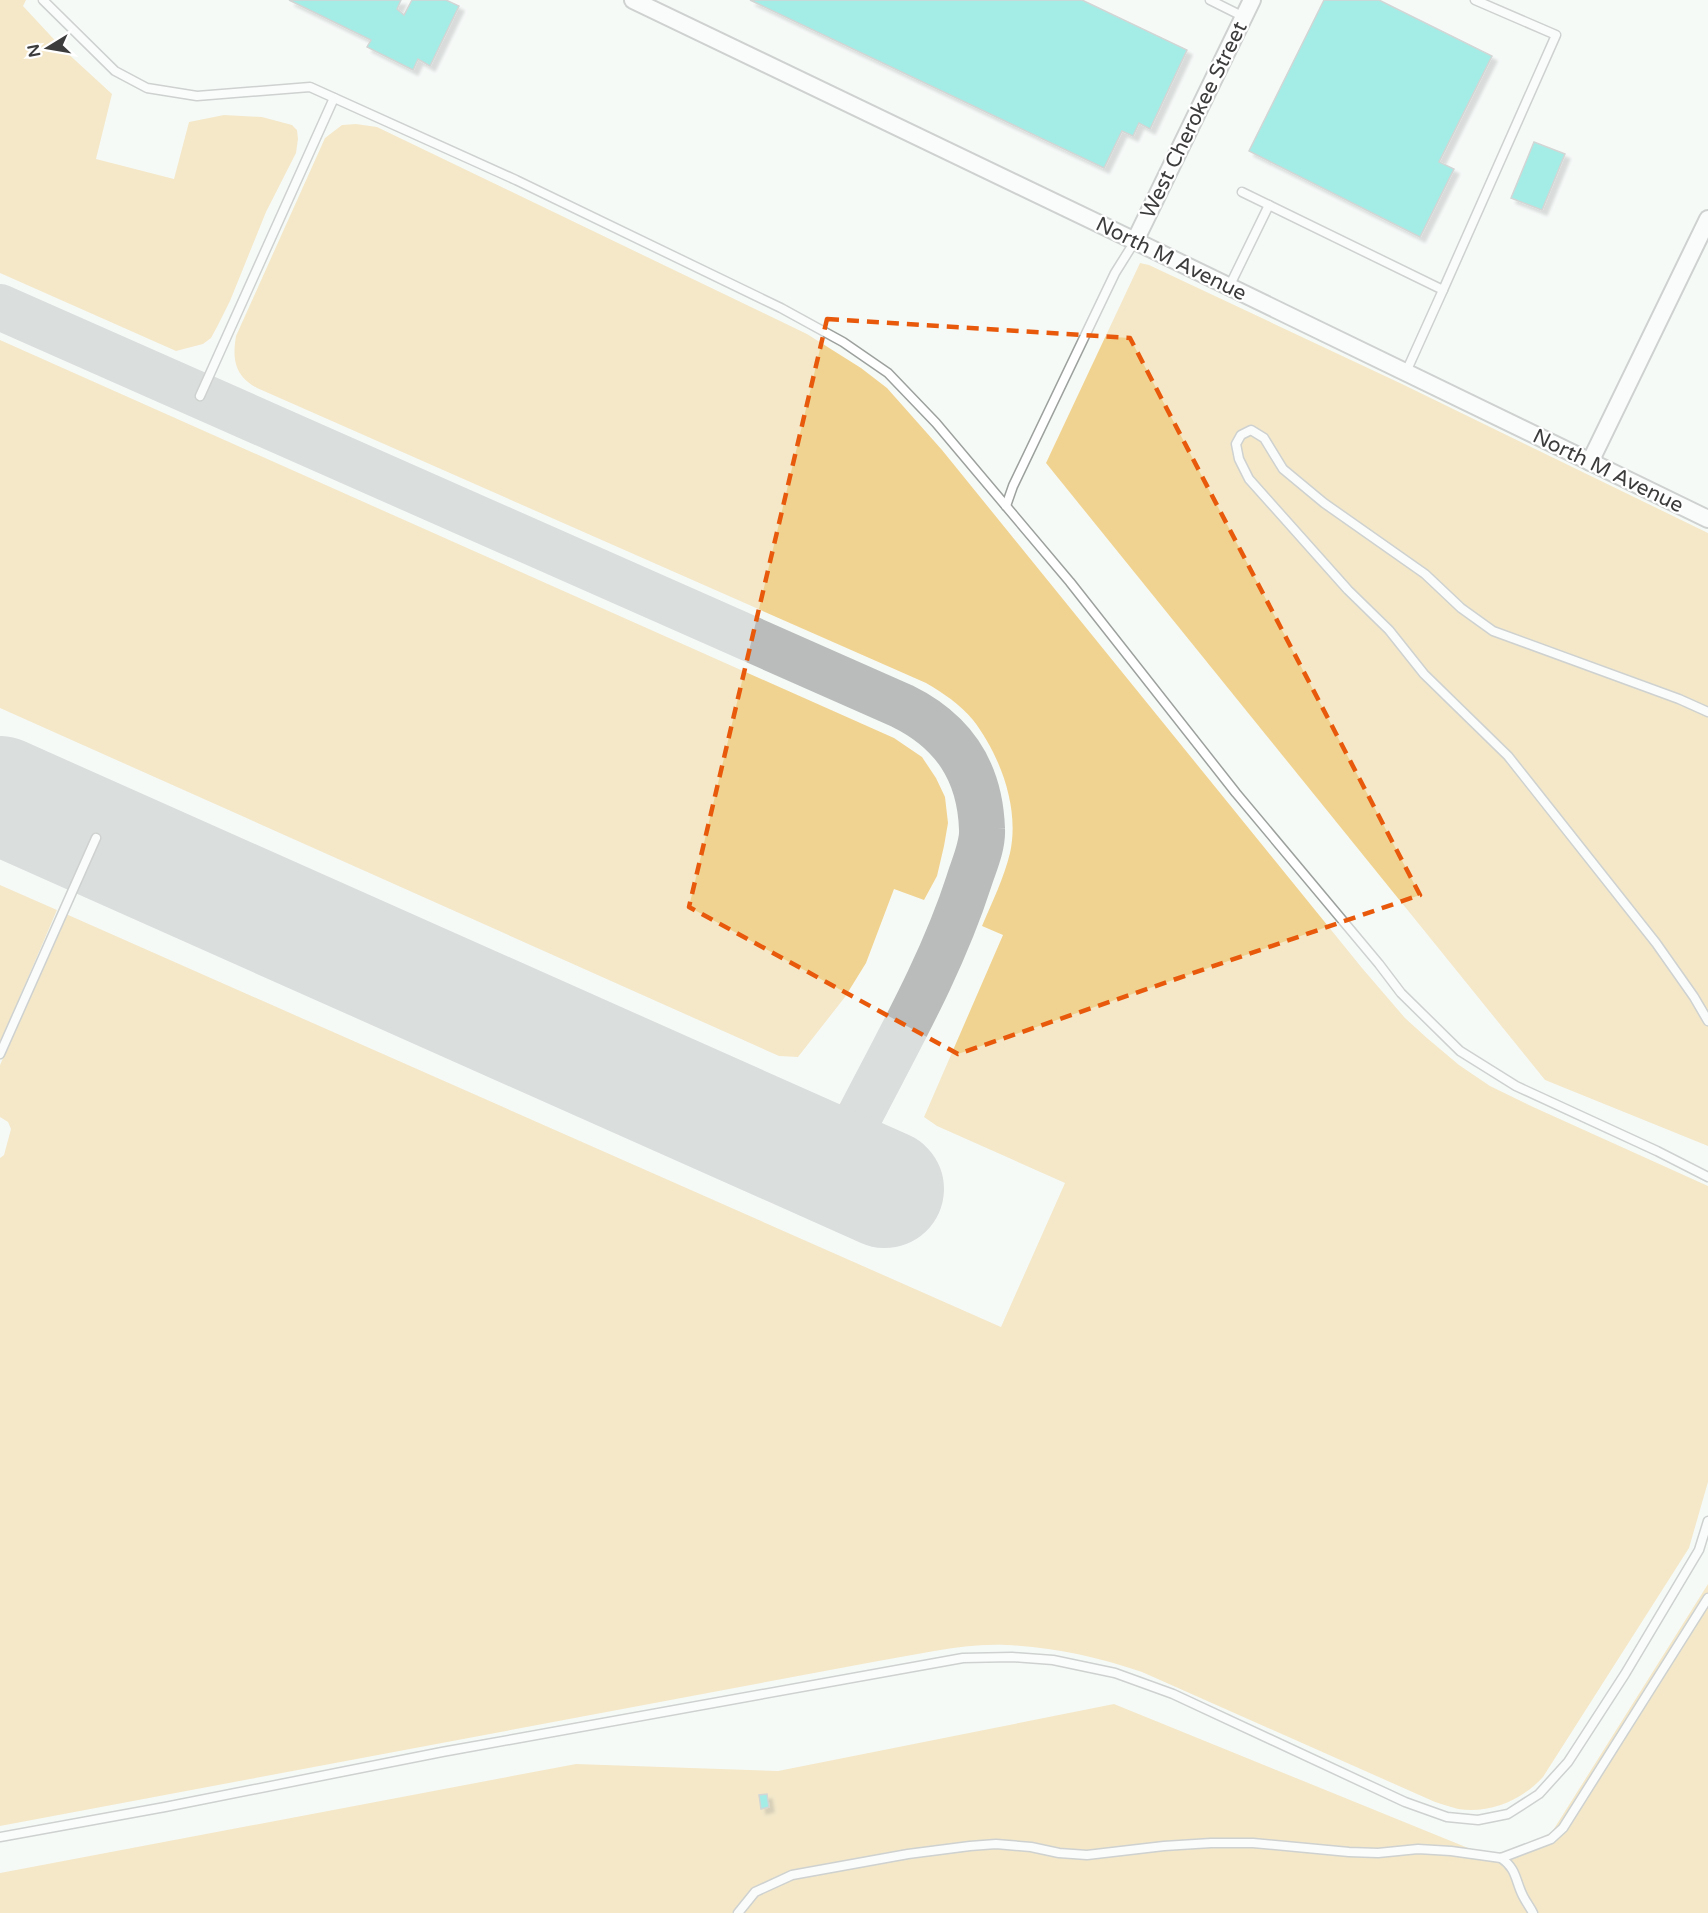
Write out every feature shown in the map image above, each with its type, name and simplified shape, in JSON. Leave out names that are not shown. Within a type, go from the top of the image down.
[{"type":"street","name":"North M Avenue","points":[[633,0],[1708,519]]},
{"type":"street","name":"West Cherokee Street","points":[[1135,241],[1252,0]]},
{"type":"street","points":[[1590,462],[1708,219]]},
{"type":"lane","points":[[43,0],[115,70],[147,88],[197,96],[310,87],[516,180],[781,308],[843,342],[888,373],[936,423],[1070,582],[1236,793],[1401,993],[1460,1051],[1516,1086],[1708,1177]]},
{"type":"lane","points":[[1210,0],[1244,17]]},
{"type":"lane","points":[[1406,372],[1556,35],[1475,0]]},
{"type":"lane","points":[[200,396],[334,98]]},
{"type":"lane","points":[[1242,192],[1443,290]]},
{"type":"lane","points":[[1229,287],[1269,205]]},
{"type":"lane","points":[[1006,506],[1013,486],[1115,273],[1135,241]]},
{"type":"lane","points":[[1708,712],[1679,699],[1493,631],[1461,608],[1425,574],[1324,503],[1283,469],[1264,438],[1251,430],[1241,435],[1236,444],[1239,459],[1249,479],[1348,590],[1389,630],[1424,674],[1508,756],[1656,943],[1708,1021]]},
{"type":"lane","points":[[0,1054],[96,838]]},
{"type":"lane","points":[[0,1837],[442,1752],[953,1660],[1012,1657],[1053,1660],[1115,1673],[1173,1694],[1405,1802],[1447,1817],[1478,1820],[1508,1814],[1539,1794],[1568,1762],[1625,1674],[1699,1550],[1708,1521]]},
{"type":"lane","points":[[738,1913],[755,1892],[792,1875],[908,1854],[979,1845],[1031,1847],[1059,1853],[1088,1855],[1211,1842],[1253,1843],[1349,1852],[1378,1853],[1418,1849],[1502,1858],[1551,1839],[1563,1828],[1708,1598]]},
{"type":"lane","points":[[1502,1858],[1510,1864],[1514,1871],[1522,1894],[1533,1913]]},
{"type":"highlighted area","points":[[827,319],[1130,338],[1420,895],[958,1054],[689,907]]},
{"type":"shaded area","points":[[0,0],[26,0],[23,6],[63,49],[112,94],[96,159],[174,179],[189,122],[224,115],[262,117],[292,125],[297,130],[296,153],[266,212],[230,301],[211,338],[203,344],[176,351],[0,273]]},
{"type":"shaded area","points":[[342,125],[377,127],[807,334],[861,368],[887,388],[942,450],[1405,1018],[1459,1065],[1490,1086],[1708,1186],[1708,1482],[1689,1548],[1543,1777],[1535,1785],[1505,1804],[1470,1810],[1455,1808],[1435,1802],[1142,1672],[1092,1657],[1058,1650],[989,1645],[956,1648],[873,1662],[0,1826],[0,1158],[4,1155],[11,1129],[8,1122],[0,1117],[0,1065],[66,914],[1001,1327],[1065,1183],[937,1126],[924,1117],[1003,935],[982,926],[1005,872],[1010,853],[1012,818],[1010,800],[992,749],[963,709],[926,683],[257,388],[240,373],[234,353],[236,336],[325,138]]},
{"type":"shaded area","points":[[1140,263],[1149,265],[1402,384],[1708,533],[1708,1146],[1545,1080],[1046,463]]},
{"type":"shaded area","points":[[0,340],[894,738],[922,757],[945,797],[948,823],[944,846],[937,876],[924,900],[894,889],[866,963],[845,997],[798,1057],[779,1056],[0,708]]},
{"type":"shaded area","points":[[0,885],[57,910],[0,1043]]},
{"type":"shaded area","points":[[1708,1584],[1708,1913],[0,1913],[0,1873],[576,1764],[778,1771],[1114,1704],[1478,1852],[1504,1853],[1526,1846],[1552,1832]]},
{"type":"building","points":[[289,0],[401,0],[397,9],[404,15],[412,0],[446,0],[459,6],[430,66],[418,59],[413,70],[367,47],[371,40]]},
{"type":"building","points":[[750,0],[1082,0],[1187,50],[1150,129],[1139,123],[1133,136],[1122,131],[1104,168]]},
{"type":"building","points":[[1324,0],[1379,0],[1492,56],[1439,162],[1454,169],[1420,237],[1249,151]]},
{"type":"building","points":[[1534,142],[1565,154],[1542,210],[1511,198]]},
{"type":"building","points":[[767,1794],[769,1807],[761,1809],[759,1795]]},
{"type":"taxiway","points":[[0,307],[902,706],[920,716],[949,741],[960,755],[976,789],[982,829],[978,855],[958,912],[918,1003],[851,1130],[838,1142],[824,1148],[796,1150]]},
{"type":"runway","points":[[0,795],[885,1189]]}]
